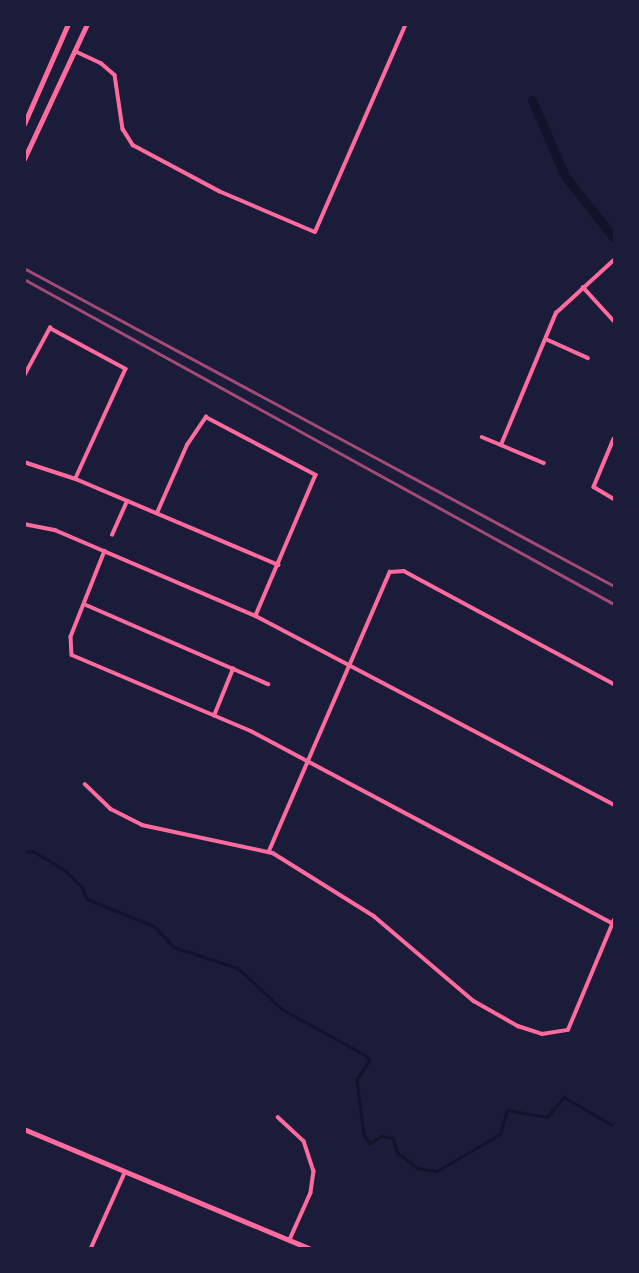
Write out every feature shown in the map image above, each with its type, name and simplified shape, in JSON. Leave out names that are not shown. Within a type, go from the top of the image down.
[{"type":"main road","points":[[24,124],[68,24]]},
{"type":"main road","points":[[24,159],[87,24]]},
{"type":"street","points":[[75,51],[102,63],[115,75],[123,129],[133,145],[219,191],[315,232],[406,24]]},
{"type":"street","points":[[501,445],[556,313],[614,260]]},
{"type":"street","points":[[583,287],[614,321]]},
{"type":"street","points":[[24,376],[50,328],[126,369],[76,479]]},
{"type":"street","points":[[546,339],[588,358]]},
{"type":"street","points":[[157,513],[187,445],[206,417],[316,475],[256,616]]},
{"type":"street","points":[[482,437],[544,463]]},
{"type":"street","points":[[614,439],[594,488],[614,499]]},
{"type":"street","points":[[24,462],[76,479],[279,565]]},
{"type":"street","points":[[112,535],[127,500]]},
{"type":"street","points":[[24,524],[55,530],[256,616],[614,804]]},
{"type":"street","points":[[85,784],[111,809],[142,825],[269,852],[374,916],[474,1000],[542,1034],[568,1030],[614,923],[307,761],[214,716],[82,661],[70,647],[105,551]]},
{"type":"street","points":[[269,852],[385,577],[393,570],[404,571],[614,684]]},
{"type":"street","points":[[84,604],[268,684]]},
{"type":"street","points":[[214,716],[233,669]]},
{"type":"street","points":[[278,1117],[304,1141],[314,1171],[310,1193],[290,1240]]},
{"type":"street","points":[[24,1129],[309,1248]]},
{"type":"street","points":[[91,1248],[125,1172]]},
{"type":"waterway","points":[[532,100],[565,176],[614,238]]},
{"type":"waterway","points":[[24,852],[33,851],[66,871],[82,887],[87,899],[154,926],[174,947],[238,968],[282,1009],[365,1055],[370,1060],[357,1080],[364,1135],[370,1143],[381,1136],[393,1138],[398,1153],[417,1168],[437,1171],[500,1134],[507,1110],[547,1117],[564,1097],[614,1126]]},
{"type":"railway","points":[[24,268],[614,586]]},
{"type":"railway","points":[[24,279],[614,604]]}]
